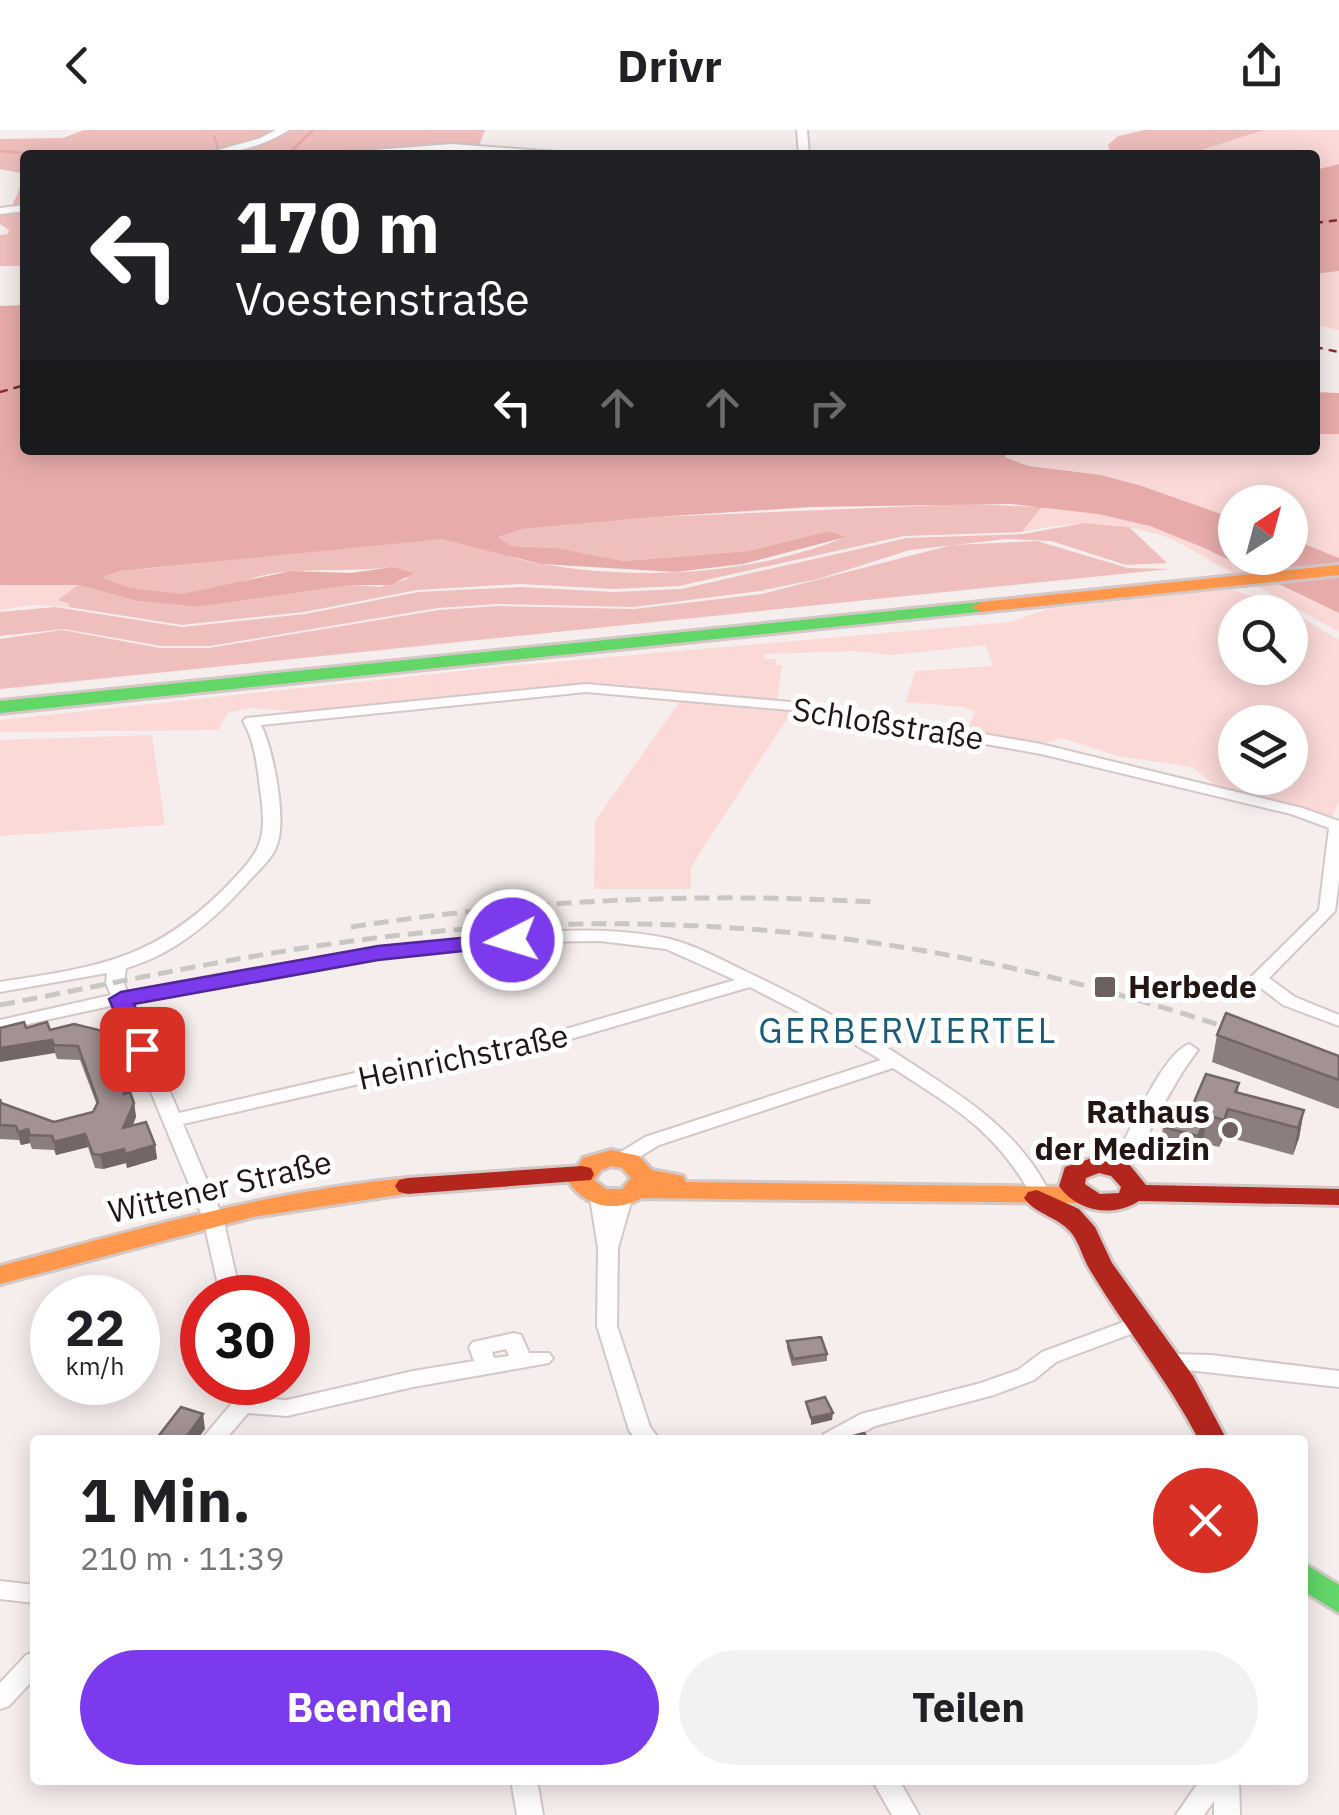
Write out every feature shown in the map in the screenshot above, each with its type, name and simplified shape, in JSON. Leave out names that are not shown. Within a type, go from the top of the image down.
[{"type":"main road","points":[[0,707],[1339,560]]},
{"type":"main road","points":[[0,696],[1117,587],[1339,570]]},
{"type":"main road","points":[[612,1188],[638,1166],[624,1159]]},
{"type":"main road","name":"Wittener Straße","points":[[612,1188],[593,1163],[624,1159]]},
{"type":"main road","points":[[1089,1238],[1088,1165],[1128,1180],[1250,1196],[1339,1197]]},
{"type":"main road","name":"Wittener Straße","points":[[0,1275],[213,1218],[359,1189],[517,1180],[612,1188],[1000,1194],[1033,1190],[1086,1195]]},
{"type":"main road","points":[[1086,1195],[1123,1202],[1128,1180]]},
{"type":"main road","points":[[1033,1190],[1070,1215],[1089,1238],[1100,1265],[1169,1362],[1209,1435]]},
{"type":"main road","points":[[1308,1578],[1339,1601]]},
{"type":"street","points":[[224,150],[275,137],[284,130]]},
{"type":"street","points":[[413,150],[491,150]]},
{"type":"street","name":"Schloßstraße","points":[[117,967],[179,940],[207,918],[270,848],[274,824],[260,734],[251,721],[586,688],[802,707],[1041,749],[1322,818],[1337,826],[1327,911],[1258,976],[1289,1001],[1339,1021]]},
{"type":"street","points":[[0,1025],[378,953],[562,938],[633,938],[670,945],[751,981],[827,1018],[895,1060],[986,1124],[1012,1148],[1033,1190]]},
{"type":"street","points":[[0,987],[117,967],[121,999],[213,1218],[225,1275]]},
{"type":"street","name":"Heinrichstraße","points":[[172,1121],[358,1078],[519,1048],[751,981]]},
{"type":"street","points":[[1128,1180],[1144,1130],[1176,1061],[1189,1050]]},
{"type":"street","points":[[624,1159],[652,1141],[895,1060]]},
{"type":"street","points":[[612,1188],[607,1326],[644,1435]]},
{"type":"street","points":[[841,1435],[869,1420],[986,1390],[1026,1375],[1049,1357],[1140,1323]]},
{"type":"street","points":[[310,1403],[532,1360]]},
{"type":"street","points":[[1169,1362],[1339,1379]]},
{"type":"street","points":[[216,1435],[238,1405]]},
{"type":"street","points":[[0,1590],[30,1593]]},
{"type":"street","points":[[0,1699],[30,1667]]},
{"type":"street","points":[[525,1785],[530,1815]]},
{"type":"street","points":[[888,1785],[906,1815]]},
{"type":"street","points":[[1189,1815],[1211,1785]]},
{"type":"street","points":[[1226,1785],[1227,1815]]},
{"type":"shaded area","points":[[84,130],[485,130],[479,146],[514,150],[20,150],[20,173],[0,169],[0,139],[63,138]]},
{"type":"shaded area","points":[[1145,130],[1264,130],[1202,150],[1110,150],[1108,145],[1118,136]]},
{"type":"shaded area","points":[[1264,130],[1339,130],[1339,164],[1320,169],[1320,150],[1202,150]]},
{"type":"shaded area","points":[[1339,164],[1339,271],[1320,273],[1320,169]]},
{"type":"shaded area","points":[[20,188],[20,266],[0,266],[0,235],[8,234],[9,230],[0,224],[0,206],[12,206]]},
{"type":"shaded area","points":[[1339,271],[1339,330],[1320,326],[1320,273]]},
{"type":"shaded area","points":[[20,305],[20,455],[1006,455],[1029,466],[1101,475],[1142,486],[1218,513],[1218,555],[1150,526],[1098,514],[1011,504],[811,507],[523,529],[498,537],[511,546],[557,548],[624,561],[748,551],[829,531],[846,537],[743,564],[675,572],[541,564],[442,539],[120,571],[102,578],[130,588],[182,594],[291,571],[351,573],[392,567],[414,573],[391,585],[352,585],[197,607],[137,601],[78,585],[0,585],[0,306]]},
{"type":"shaded area","points":[[1320,392],[1339,393],[1339,434],[1320,434]]},
{"type":"shaded area","points":[[1320,434],[1339,434],[1339,558],[1308,545],[1308,485],[1218,485],[1218,513],[1101,475],[1030,466],[1005,455],[1320,455]]},
{"type":"shaded area","points":[[965,504],[1042,507],[1022,532],[904,536],[679,586],[614,589],[520,584],[417,590],[304,612],[182,625],[68,607],[70,604],[58,600],[78,585],[137,601],[197,607],[352,585],[380,587],[408,579],[392,567],[290,572],[178,595],[128,590],[102,578],[120,571],[440,539],[574,569],[652,573],[732,567],[809,550],[845,537],[829,531],[748,551],[624,561],[557,548],[511,546],[498,537],[523,529],[657,517]]},
{"type":"shaded area","points":[[1042,507],[1082,512],[1149,526],[1198,544],[1218,553],[1218,565],[1172,539],[1116,525],[1061,525],[1022,532]]},
{"type":"shaded area","points":[[1085,523],[1129,527],[1167,563],[1126,565],[1051,541],[1006,539],[910,550],[818,579],[760,591],[634,607],[498,604],[438,608],[210,646],[161,646],[64,629],[0,636],[0,612],[55,607],[182,627],[305,614],[418,592],[521,587],[614,592],[681,589],[907,538],[1023,534]]},
{"type":"shaded area","points":[[1037,541],[1128,568],[1170,569],[0,689],[0,639],[62,630],[160,648],[209,648],[439,610],[498,606],[634,609],[762,594],[952,545]]},
{"type":"shaded area","points":[[1308,545],[1339,558],[1339,613],[1260,575],[1308,575]]},
{"type":"shaded area","points":[[1237,575],[1265,575],[1304,595],[1273,595]]},
{"type":"shaded area","points":[[27,582],[78,585],[59,599],[70,604],[68,607],[33,605],[0,610],[0,586]]},
{"type":"shaded area","points":[[1231,589],[1249,595],[1218,595],[1218,685],[1308,685],[1308,622],[1339,640],[1339,800],[1332,817],[1244,795],[1308,795],[1308,705],[1218,705],[1218,787],[1192,767],[1118,756],[1062,738],[1041,744],[966,732],[975,712],[964,707],[906,702],[915,671],[993,666],[986,645],[893,655],[854,651],[764,654],[765,659],[776,659],[776,665],[782,665],[777,701],[640,690],[617,684],[529,688],[313,713],[251,708],[228,713],[218,730],[0,732],[0,720],[508,666],[1010,622],[1048,609]]},
{"type":"shaded area","points":[[1308,597],[1339,613],[1339,632],[1308,615]]},
{"type":"shaded area","points":[[680,701],[793,709],[691,868],[691,889],[594,889],[595,821]]},
{"type":"shaded area","points":[[152,735],[165,825],[0,836],[0,740]]},
{"type":"building","points":[[1226,1013],[1339,1056],[1339,1080],[1217,1035]]},
{"type":"building","points":[[24,1022],[26,1028],[47,1022],[50,1030],[74,1024],[107,1032],[118,1061],[112,1063],[124,1094],[130,1092],[134,1103],[123,1128],[146,1122],[155,1145],[125,1154],[124,1149],[100,1155],[93,1154],[85,1134],[54,1142],[52,1136],[30,1135],[28,1129],[18,1132],[16,1126],[0,1125],[0,1099],[1,1103],[54,1122],[93,1112],[98,1102],[78,1046],[54,1045],[52,1040],[0,1048],[0,1028]]},
{"type":"building","points":[[1206,1074],[1239,1083],[1235,1092],[1304,1110],[1298,1128],[1228,1109],[1224,1120],[1207,1115],[1198,1136],[1163,1127],[1170,1111],[1188,1116]]},
{"type":"building","points":[[821,1337],[827,1354],[793,1359],[787,1341]]},
{"type":"building","points":[[825,1397],[833,1413],[811,1418],[806,1402]]},
{"type":"building","points":[[181,1407],[203,1414],[188,1435],[159,1435]]},
{"type":"waterway","points":[[292,150],[313,130]]},
{"type":"waterway","points":[[214,136],[218,148]]},
{"type":"waterway","points":[[0,151],[20,153]]},
{"type":"ferry route","points":[[1320,222],[1339,220]]},
{"type":"ferry route","points":[[1320,348],[1339,352]]},
{"type":"ferry route","points":[[0,392],[20,386]]},
{"type":"railway","points":[[351,927],[481,910],[611,901],[742,898],[873,902]]},
{"type":"railway","points":[[0,1005],[219,962],[385,937],[546,925],[648,924],[849,939],[948,955],[1146,1002],[1246,1034]]},
{"type":"traffic: fast","points":[[0,707],[981,607]]},
{"type":"traffic: fast","points":[[1308,1578],[1339,1601]]},
{"type":"traffic: slow","points":[[981,607],[1339,570]]},
{"type":"traffic: slow","points":[[644,1179],[631,1195],[616,1198],[597,1195],[581,1181],[592,1164],[611,1158],[630,1162],[644,1177],[674,1182]]},
{"type":"traffic: slow","points":[[0,1275],[253,1209],[408,1186]]},
{"type":"traffic: slow","points":[[639,1190],[1078,1195]]},
{"type":"traffic: jam","points":[[1098,1164],[1120,1170],[1134,1186],[1129,1198],[1098,1202],[1072,1186],[1074,1173],[1098,1164]]},
{"type":"traffic: jam","points":[[408,1186],[582,1174]]},
{"type":"traffic: jam","points":[[1133,1193],[1339,1197]]},
{"type":"traffic: jam","points":[[1037,1198],[1070,1215],[1086,1233],[1100,1265],[1183,1383],[1210,1435]]},
{"type":"place","name":"Herbede","points":[[1105,987]]},
{"type":"place","name":"Rathaus der Medizin","points":[[1230,1130]]},
{"type":"district","name":"GERBERVIERTEL","points":[[908,1031]]},
{"type":"route","points":[[142,1049],[121,999],[378,953],[512,940]]}]
